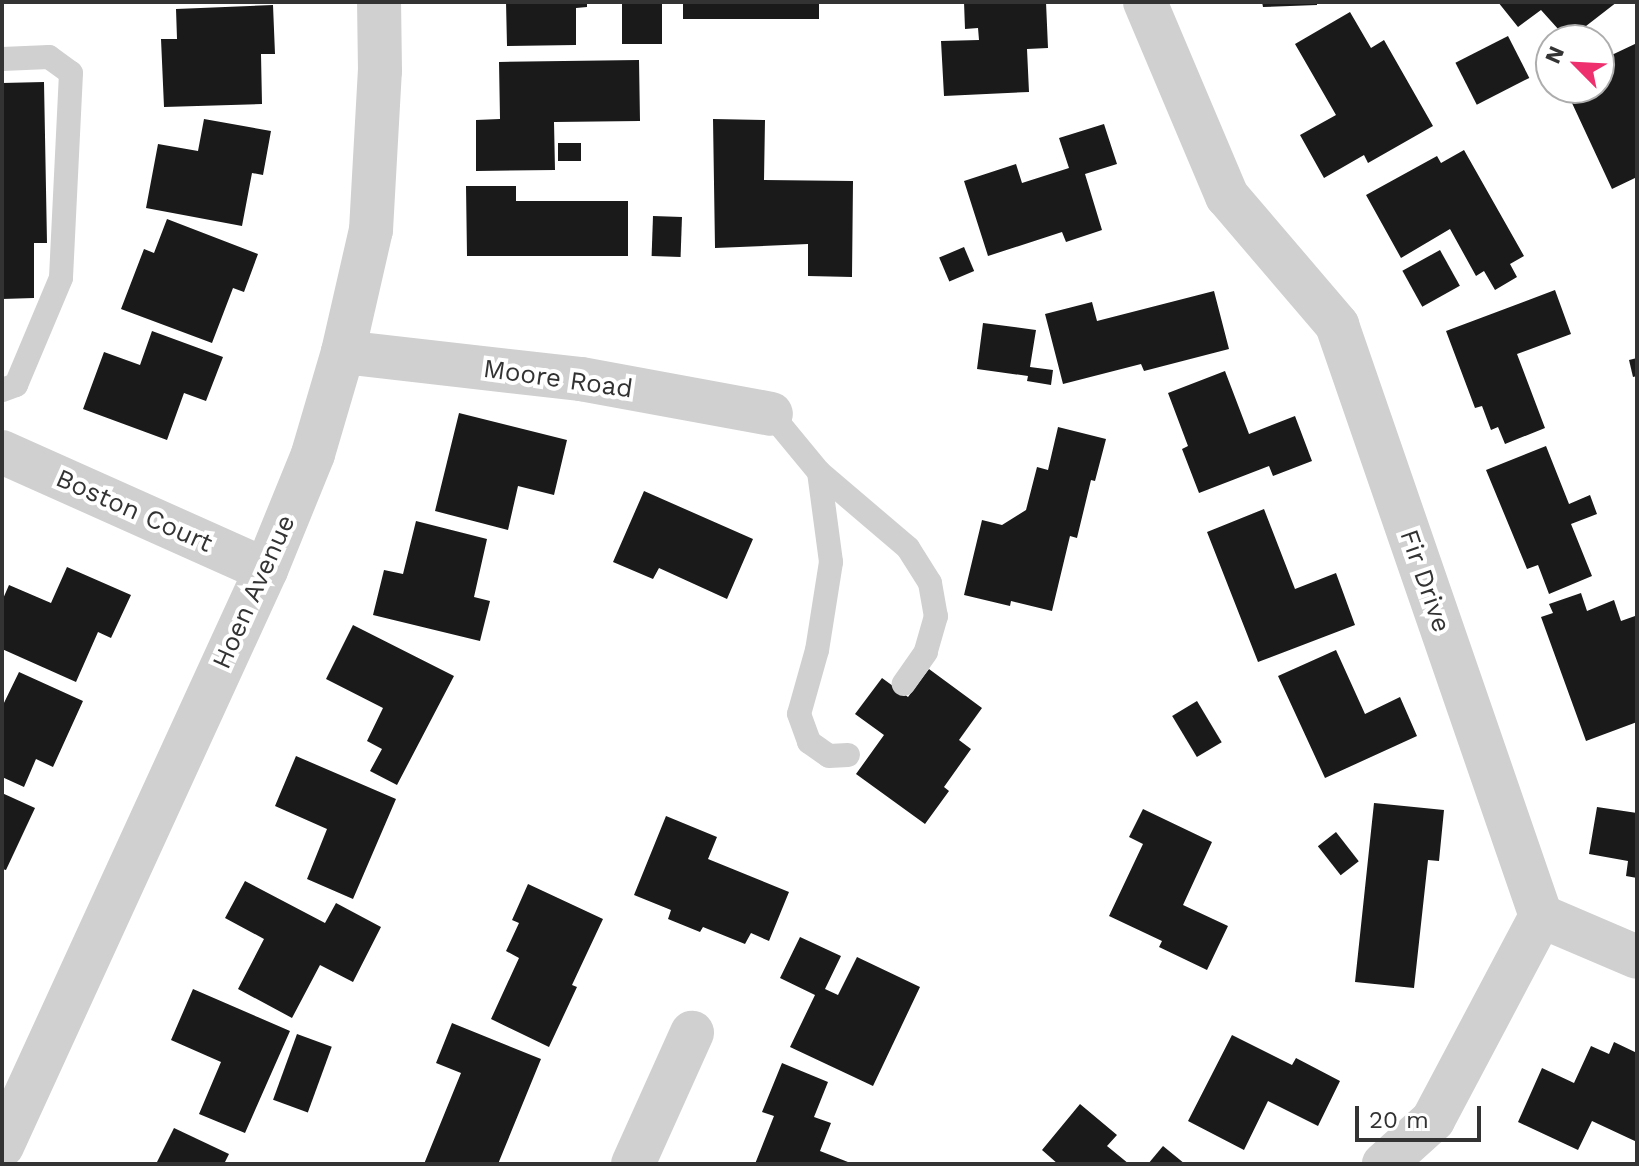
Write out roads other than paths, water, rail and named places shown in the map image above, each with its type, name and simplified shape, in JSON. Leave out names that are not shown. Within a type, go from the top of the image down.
[{"type":"street","name":"Hoen Avenue","points":[[2,1146],[266,570],[313,454],[343,352],[371,230],[380,71],[379,2]]},
{"type":"street","name":"Fir Drive","points":[[1145,2],[1227,196],[1337,325],[1541,916]]},
{"type":"street","name":"Moore Road","points":[[343,352],[581,379],[771,414]]},
{"type":"street","name":"Boston Court","points":[[2,452],[266,570]]},
{"type":"street","points":[[1384,1164],[1433,1120],[1541,916],[1637,957]]},
{"type":"street","points":[[633,1164],[692,1033]]},
{"type":"lane","points":[[2,59],[49,57],[71,73],[61,278],[16,385],[2,390]]},
{"type":"lane","points":[[771,414],[819,472],[908,548],[930,583],[936,616],[926,652],[904,684]]},
{"type":"lane","points":[[819,472],[831,562],[817,650],[799,714],[809,742],[829,756],[848,755]]}]
